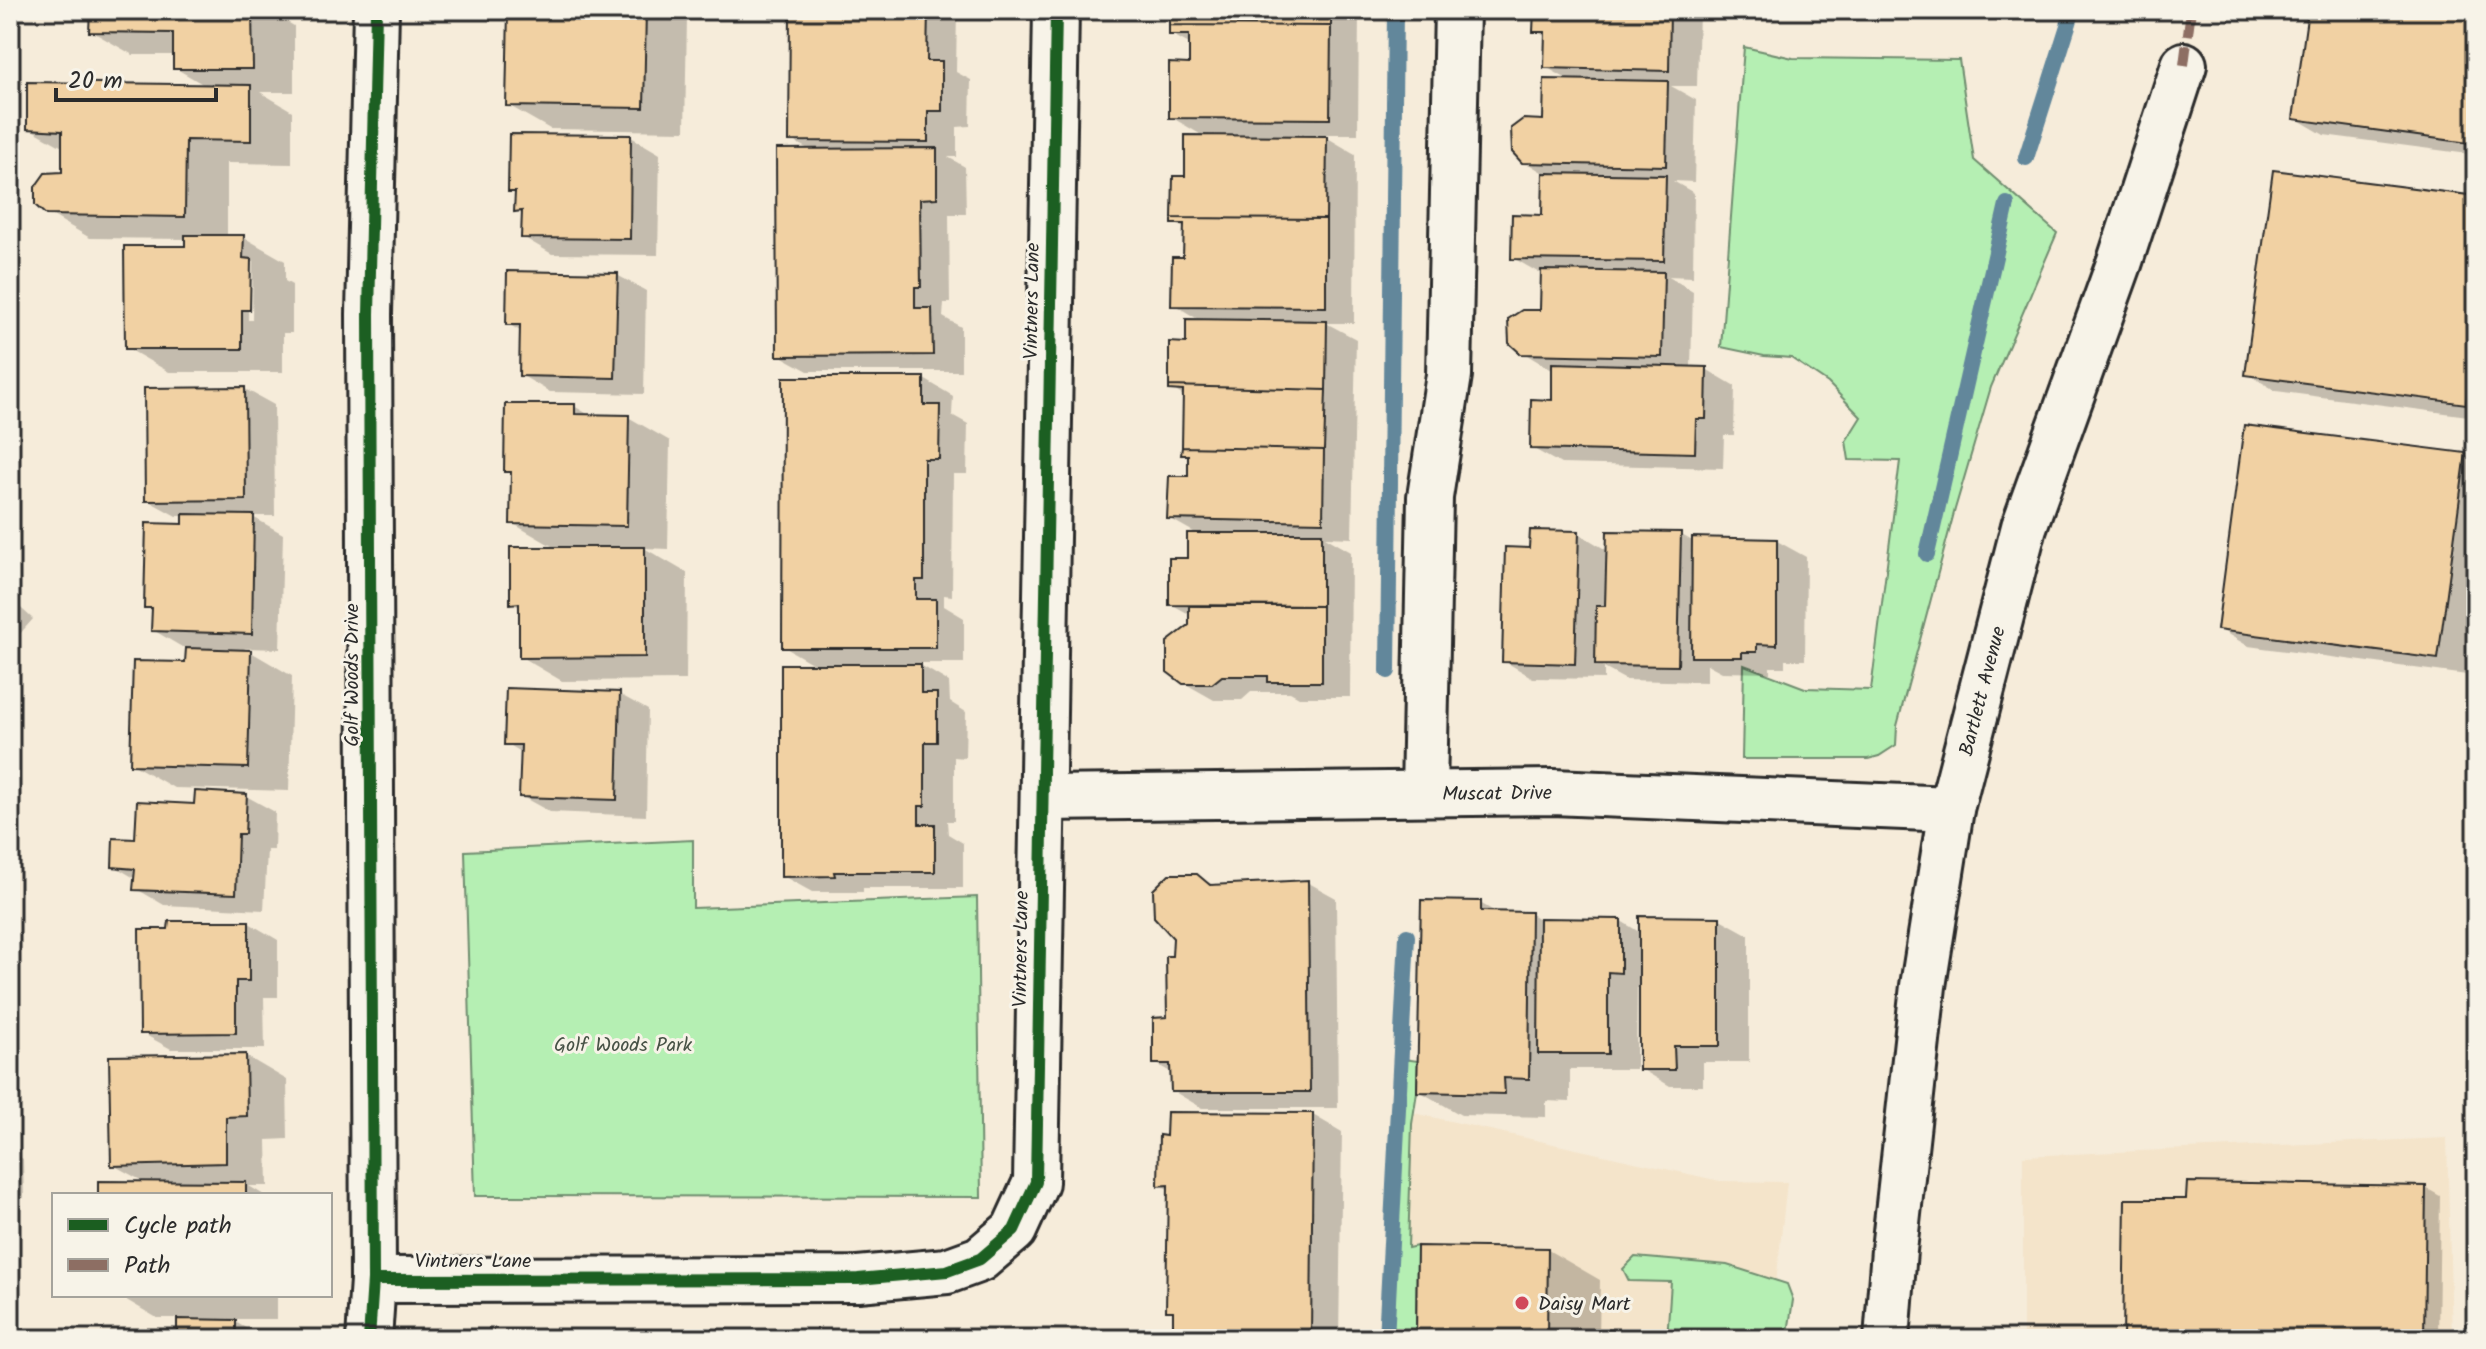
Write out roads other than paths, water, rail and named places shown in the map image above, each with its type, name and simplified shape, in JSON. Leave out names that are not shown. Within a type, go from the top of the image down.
[{"type":"street","name":"Golf Woods Drive","points":[[369,1339],[373,1280],[369,314],[376,10]]},
{"type":"street","name":"Vintners Lane","points":[[373,1280],[858,1279],[947,1271],[980,1259],[1014,1230],[1036,1182],[1056,10]]},
{"type":"street","points":[[1424,793],[1430,497],[1449,375],[1457,10]]},
{"type":"street","name":"Bartlett Avenue","points":[[1887,1339],[1923,986],[1951,809],[2024,527],[2120,261],[2184,65]]},
{"type":"street","name":"Muscat Drive","points":[[1043,798],[1553,792],[1951,809]]},
{"type":"waterway","points":[[1388,671],[1395,10]]},
{"type":"waterway","points":[[2026,158],[2073,10]]},
{"type":"waterway","points":[[1927,554],[2007,204]]},
{"type":"waterway","points":[[1386,1339],[1407,936]]},
{"type":"place","name":"Daisy Mart","points":[[1522,1303]]},
{"type":"park label","name":"Golf Woods Park","points":[[623,1044]]}]
